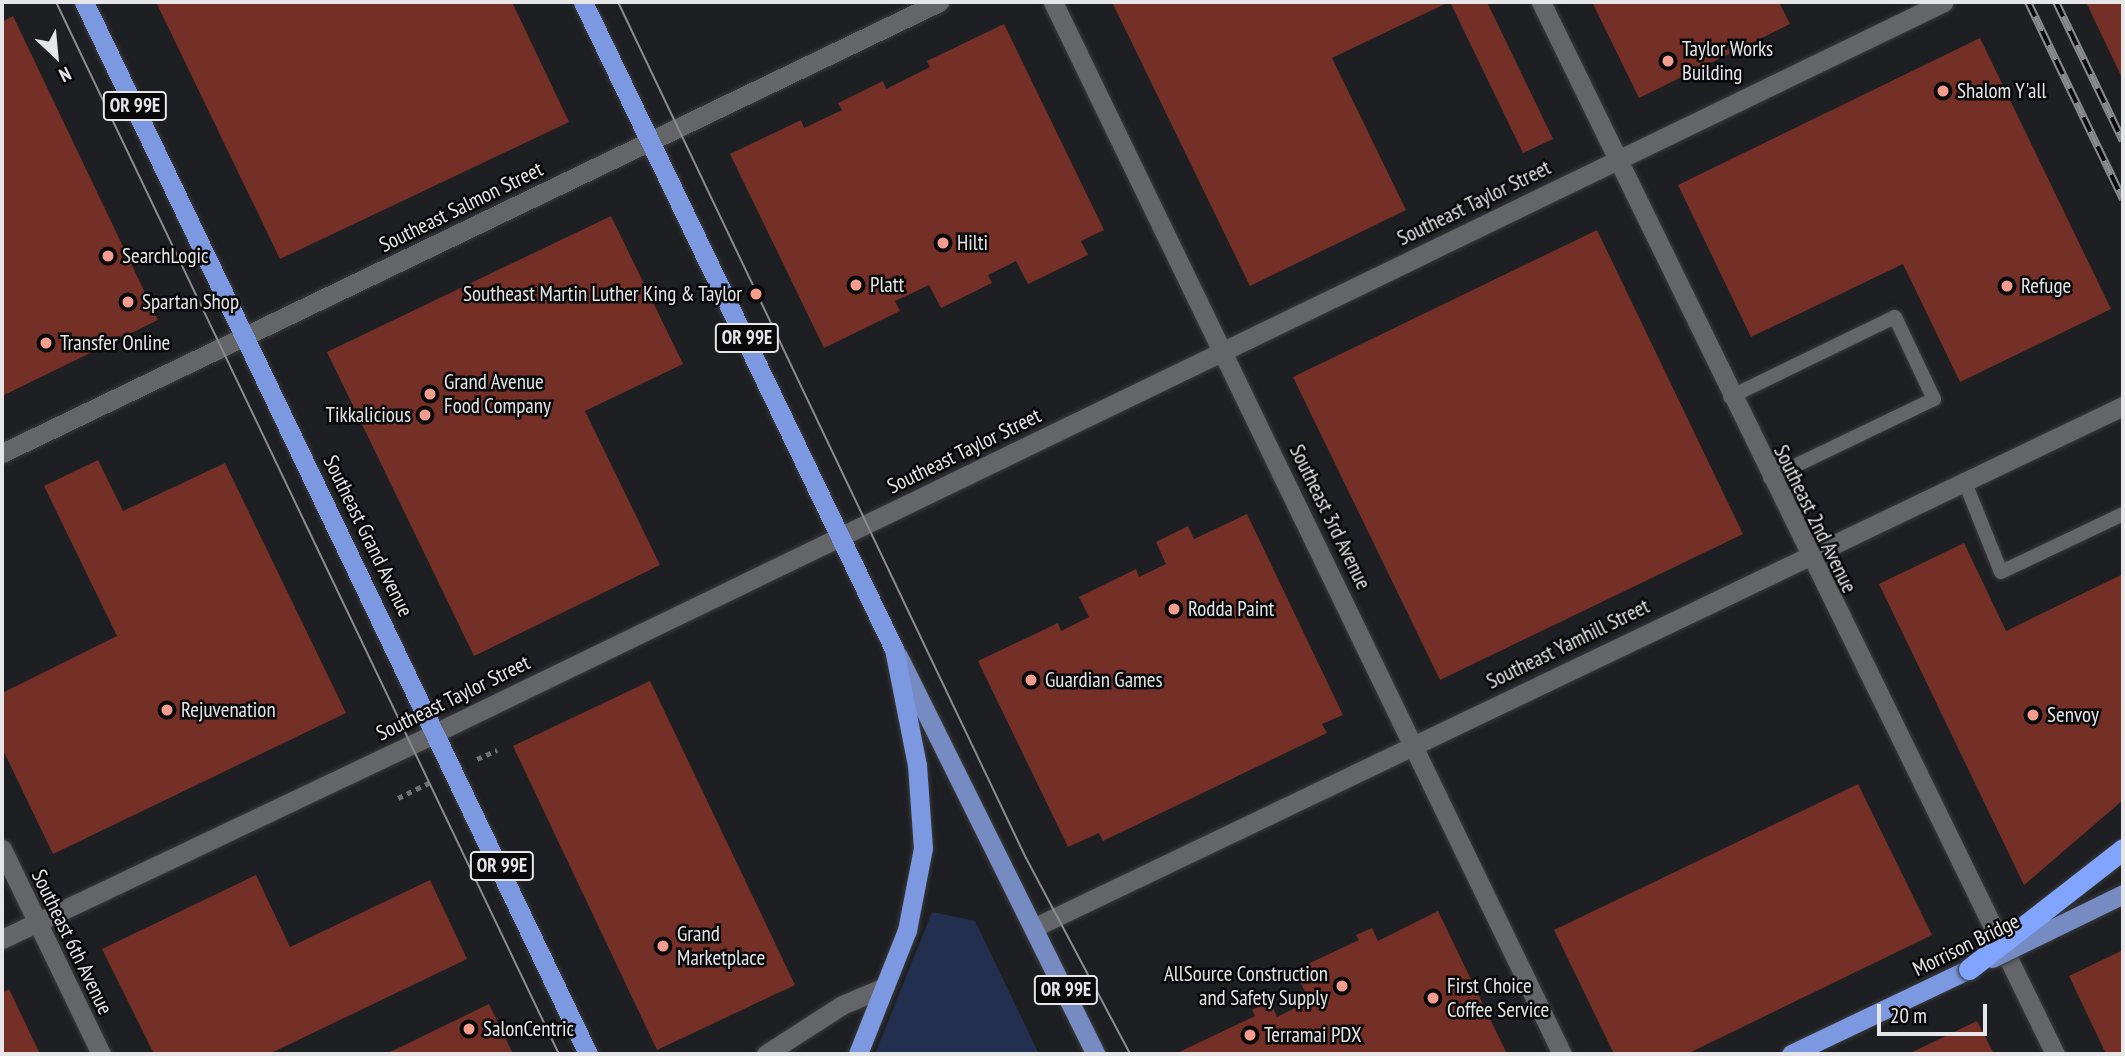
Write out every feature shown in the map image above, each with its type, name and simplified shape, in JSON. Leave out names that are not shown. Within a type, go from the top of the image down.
[{"type":"highway","name":"Southeast Grand Avenue","points":[[84,2],[437,732],[588,1054]]},
{"type":"highway","name":"OR 99E","points":[[583,2],[842,535],[894,649]]},
{"type":"highway","points":[[858,1054],[907,930],[923,848],[917,765],[894,649]]},
{"type":"highway","points":[[1969,969],[2123,849]]},
{"type":"highway","name":"Morrison Bridge","points":[[1793,1054],[1969,969]]},
{"type":"main road","name":"OR 99E","points":[[894,649],[1096,1054]]},
{"type":"main road","name":"Morrison Bridge","points":[[1969,969],[2123,896]]},
{"type":"street","name":"Southeast Salmon Street","points":[[2,453],[939,2]]},
{"type":"street","name":"Southeast 3rd Avenue","points":[[1053,2],[1224,349],[1562,1054]]},
{"type":"street","name":"Southeast 2nd Avenue","points":[[1541,2],[1806,554],[2055,1054]]},
{"type":"street","name":"Southeast Taylor Street","points":[[2,939],[437,732],[1944,2]]},
{"type":"street","name":"Southeast Yamhill Street","points":[[1035,927],[1806,554],[2123,406]]},
{"type":"street","name":"Southeast 6th Avenue","points":[[2,849],[101,1054]]},
{"type":"street","points":[[1793,1054],[2007,954],[2123,896]]},
{"type":"street","points":[[766,1054],[842,1004],[882,988]]},
{"type":"lane","points":[[1730,397],[1895,317],[1934,399],[1770,478]]},
{"type":"lane","points":[[1965,480],[2001,572],[2123,514]]},
{"type":"shaded area","points":[[932,912],[975,921],[1039,1054],[875,1054]]},
{"type":"building","points":[[156,2],[512,2],[569,122],[280,259]]},
{"type":"building","points":[[1112,2],[1449,2],[1332,58],[1406,210],[1250,286]]},
{"type":"building","points":[[1450,2],[1487,2],[1553,139],[1523,153]]},
{"type":"building","name":"Taylor Works Building","points":[[1592,2],[1779,2],[1790,24],[1639,98]]},
{"type":"building","points":[[2086,2],[2123,2],[2123,80]]},
{"type":"building","points":[[13,16],[158,320],[2,396],[2,22]]},
{"type":"building","points":[[1004,24],[1104,230],[1081,241],[1088,255],[1028,284],[1016,261],[988,275],[992,283],[941,308],[929,285],[895,301],[900,311],[824,348],[730,154],[801,120],[804,128],[842,110],[838,103],[883,81],[886,89],[930,67],[927,61]]},
{"type":"building","points":[[1980,38],[2111,309],[1960,382],[1903,264],[1751,337],[1678,185]]},
{"type":"building","points":[[611,216],[683,364],[585,411],[660,565],[474,656],[327,352]]},
{"type":"building","points":[[1597,230],[1743,534],[1440,680],[1293,377]]},
{"type":"building","points":[[98,460],[123,511],[225,463],[346,713],[53,854],[2,748],[2,693],[117,636],[44,486]]},
{"type":"building","points":[[1247,514],[1343,715],[1322,724],[1327,733],[1103,841],[1099,833],[1068,847],[978,661],[1058,623],[1061,631],[1089,617],[1079,597],[1136,569],[1139,577],[1166,564],[1156,542],[1188,526],[1194,539]]},
{"type":"building","name":"Senvoy","points":[[1964,543],[2006,631],[2123,574],[2123,800],[2024,885],[1879,584]]},
{"type":"building","points":[[650,681],[795,985],[657,1050],[513,746]]},
{"type":"building","points":[[1858,784],[1932,935],[1687,1054],[1614,1054],[1554,930]]},
{"type":"building","points":[[256,875],[290,947],[430,880],[467,959],[269,1054],[154,1054],[102,949]]},
{"type":"building","points":[[1438,911],[1507,1054],[1175,1054],[1255,1016],[1252,1010],[1270,1001],[1277,1017],[1309,1001],[1295,970],[1359,940],[1356,935],[1372,928],[1378,941]]},
{"type":"building","points":[[2123,950],[2123,1054],[2106,1054],[2069,976]]},
{"type":"building","points":[[9,989],[40,1054],[2,1054],[2,993]]},
{"type":"building","name":"SalonCentric","points":[[489,1004],[513,1054],[386,1054]]},
{"type":"building","points":[[1977,1021],[1994,1054],[1908,1054]]},
{"type":"tram line","points":[[56,2],[559,1054]]},
{"type":"tram line","points":[[618,2],[1026,858],[1130,1054]]},
{"type":"railway","points":[[2028,2],[2123,199]]},
{"type":"railway","points":[[2056,2],[2123,141]]},
{"type":"place","name":"Taylor Works Building","points":[[1668,61]]},
{"type":"place","name":"Shalom Y'all","points":[[1943,91]]},
{"type":"place","name":"Hilti","points":[[943,243]]},
{"type":"place","name":"SearchLogic","points":[[108,256]]},
{"type":"place","name":"Platt","points":[[856,285]]},
{"type":"place","name":"Refuge","points":[[2007,286]]},
{"type":"place","name":"Southeast Martin Luther King & Taylor","points":[[756,294]]},
{"type":"place","name":"Spartan Shop","points":[[128,302]]},
{"type":"place","name":"Transfer Online","points":[[46,343]]},
{"type":"place","name":"Grand Avenue Food Company","points":[[430,394]]},
{"type":"place","name":"Tikkalicious","points":[[425,415]]},
{"type":"place","name":"Rodda Paint","points":[[1174,609]]},
{"type":"place","name":"Guardian Games","points":[[1031,680]]},
{"type":"place","name":"Rejuvenation","points":[[167,710]]},
{"type":"place","name":"Senvoy","points":[[2033,715]]},
{"type":"place","name":"Grand Marketplace","points":[[663,946]]},
{"type":"place","name":"AllSource Construction and Safety Supply","points":[[1342,986]]},
{"type":"place","name":"First Choice Coffee Service","points":[[1433,998]]},
{"type":"place","name":"SalonCentric","points":[[469,1029]]},
{"type":"place","name":"Terramai PDX","points":[[1250,1035]]}]
